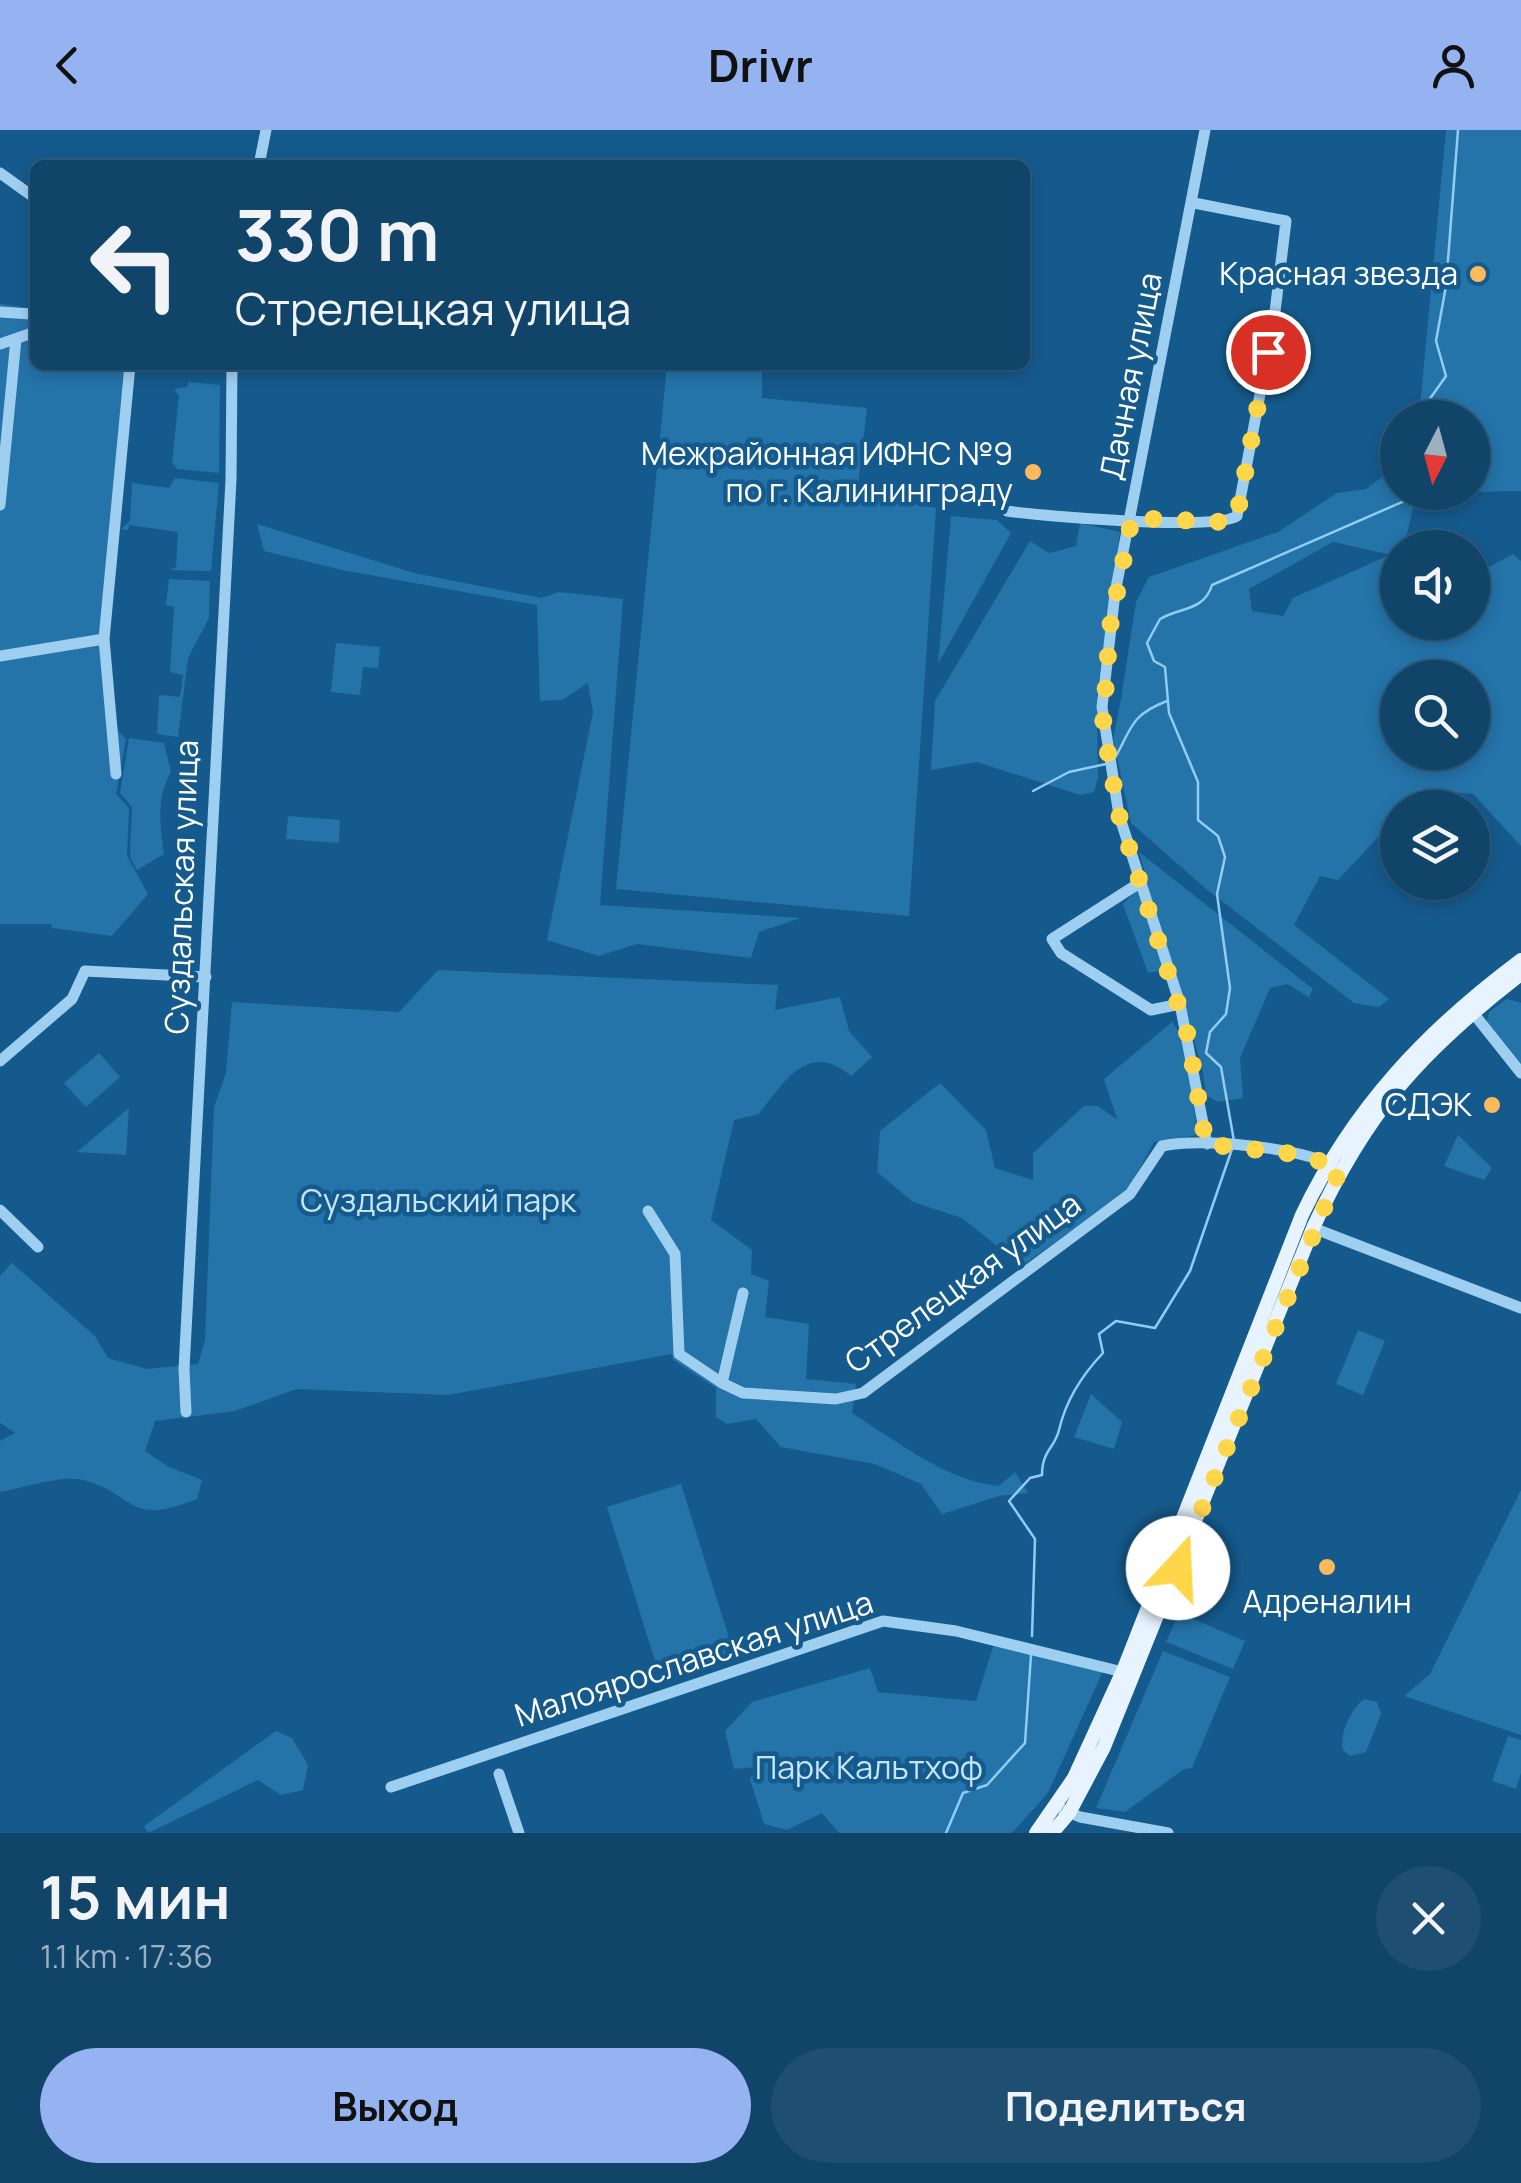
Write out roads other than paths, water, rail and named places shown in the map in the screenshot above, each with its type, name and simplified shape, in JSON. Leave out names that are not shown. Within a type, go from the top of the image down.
[{"type":"main road","points":[[1129,1673],[1302,1216],[1334,1166],[1390,1093],[1468,1007],[1521,960]]},
{"type":"main road","points":[[1468,1007],[1521,974]]},
{"type":"main road","points":[[1052,1833],[1129,1673],[1313,1228],[1334,1166]]},
{"type":"main road","points":[[1036,1833],[1063,1810]]},
{"type":"street","points":[[260,160],[266,130]]},
{"type":"street","name":"Дачная улица","points":[[1180,1004],[1107,756],[1104,666],[1205,130]]},
{"type":"street","points":[[0,173],[30,194]]},
{"type":"street","points":[[1007,511],[1226,522],[1239,511],[1274,320],[1286,221],[1194,202]]},
{"type":"street","points":[[0,312],[30,314]]},
{"type":"street","points":[[0,344],[30,334]]},
{"type":"street","points":[[0,501],[5,399],[16,339]]},
{"type":"street","points":[[116,774],[104,640],[130,370]]},
{"type":"street","name":"Суздальская улица","points":[[186,1412],[184,1370],[206,977],[222,577],[231,480],[232,370]]},
{"type":"street","points":[[0,656],[104,640]]},
{"type":"street","points":[[1141,882],[1052,939],[1061,953],[1151,1010],[1180,1004],[1206,1144]]},
{"type":"street","points":[[0,1061],[72,999],[85,971],[206,977]]},
{"type":"street","points":[[1468,1007],[1521,1074]]},
{"type":"street","name":"Стрелецкая улица","points":[[648,1211],[675,1254],[678,1354],[722,1383],[758,1394],[836,1399],[863,1393],[1130,1194],[1162,1146],[1226,1146],[1334,1166]]},
{"type":"street","points":[[0,1210],[38,1246]]},
{"type":"street","points":[[1313,1228],[1521,1308]]},
{"type":"street","points":[[722,1383],[744,1293]]},
{"type":"street","name":"Малоярославская улица","points":[[391,1787],[883,1622],[956,1631],[1129,1673]]},
{"type":"street","points":[[499,1774],[519,1833]]},
{"type":"street","points":[[1063,1810],[1168,1833]]},
{"type":"waterway","points":[[1429,400],[1446,376],[1436,341],[1446,286],[1458,130]]},
{"type":"waterway","points":[[1234,1141],[1221,1067],[1206,1053],[1210,1032],[1226,1014],[1230,988],[1217,894],[1225,857],[1218,836],[1198,820],[1198,782],[1169,713],[1165,667],[1154,661],[1147,643],[1160,619],[1198,604],[1212,585],[1384,510]]},
{"type":"waterway","points":[[1113,761],[1138,718],[1167,701]]},
{"type":"waterway","points":[[1033,791],[1069,772],[1106,764]]},
{"type":"waterway","points":[[1032,1636],[1035,1539],[1009,1501],[1030,1478],[1042,1475],[1044,1460],[1070,1399],[1103,1353],[1099,1334],[1116,1321],[1155,1328],[1190,1271],[1232,1149]]},
{"type":"waterway","points":[[946,1833],[963,1793],[987,1785],[1025,1743],[1031,1655]]},
{"type":"place","name":"Красная звезда","points":[[1478,274]]},
{"type":"place","name":"Межрайонная ИФНС №9 по г. Калининграду","points":[[1033,472]]},
{"type":"place","name":"СДЭК","points":[[1492,1105]]},
{"type":"place","name":"Адреналин","points":[[1327,1567]]},
{"type":"park label","name":"Суздальский парк","points":[[438,1201]]},
{"type":"park label","name":"Парк Кальтхоф","points":[[869,1768]]}]
